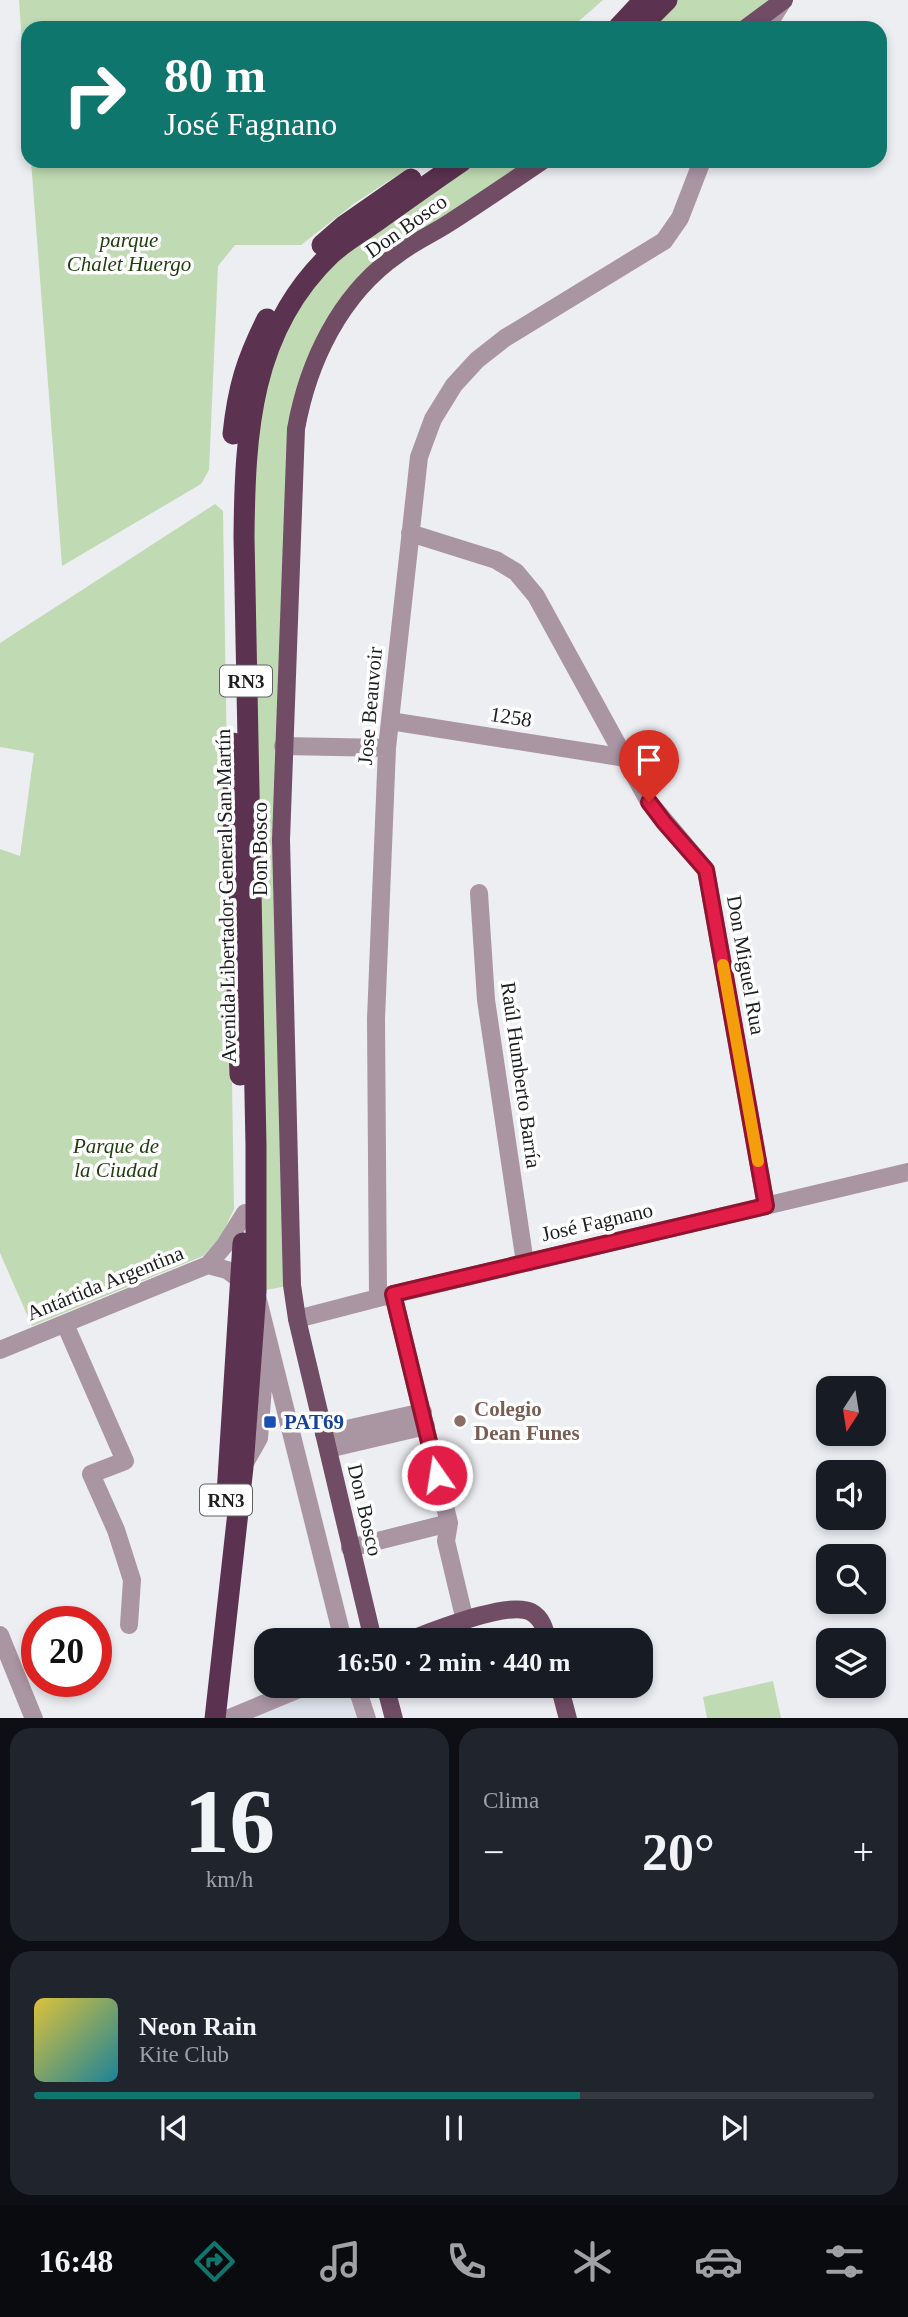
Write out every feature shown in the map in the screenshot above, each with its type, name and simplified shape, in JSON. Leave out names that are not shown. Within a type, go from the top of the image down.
[{"type":"highway","points":[[624,21],[644,0]]},
{"type":"highway","points":[[646,21],[667,0]]},
{"type":"highway","name":"Avenida Libertador General San Martín","points":[[201,1718],[249,1286],[244,1213],[234,896],[230,479],[239,389],[251,352],[270,313],[314,251],[345,225],[428,168]]},
{"type":"highway","name":"Avenida Libertador General San Martín","points":[[215,1718],[243,1467],[256,1146],[244,537],[245,463],[252,405],[263,363],[277,329],[313,272],[334,252],[452,168]]},
{"type":"main road","points":[[756,21],[784,0]]},
{"type":"main road","name":"Don Bosco","points":[[370,1628],[297,1319],[292,1285],[281,840],[293,459],[301,400],[313,366],[344,308],[367,281],[397,254],[531,168]]},
{"type":"main road","points":[[444,1628],[509,1608],[531,1611],[544,1628]]},
{"type":"main road","points":[[389,1698],[394,1718]]},
{"type":"main road","points":[[563,1698],[568,1718]]},
{"type":"street","points":[[770,21],[784,0]]},
{"type":"street","name":"Jose Beauvoir","points":[[465,1621],[446,1541],[449,1523],[424,1419],[385,1296],[376,1018],[387,748],[419,457],[433,419],[454,385],[477,360],[505,338],[664,241],[680,218],[698,168]]},
{"type":"street","name":"Don Miguel Rua","points":[[410,533],[496,560],[516,572],[536,596],[649,802],[706,870],[766,1206]]},
{"type":"street","name":"1258","points":[[390,722],[626,758]]},
{"type":"street","points":[[283,746],[387,748]]},
{"type":"street","name":"Raúl Humberto Barría","points":[[480,892],[486,1000],[525,1263]]},
{"type":"street","name":"José Fagnano","points":[[297,1319],[908,1172]]},
{"type":"street","name":"Antártida Argentina","points":[[0,1350],[208,1265],[225,1245],[244,1213]]},
{"type":"street","points":[[208,1265],[227,1270],[249,1286],[340,1628]]},
{"type":"street","points":[[65,1324],[125,1461],[91,1474],[116,1530],[132,1580],[129,1625]]},
{"type":"street","points":[[326,1442],[424,1419]]},
{"type":"street","points":[[350,1548],[449,1523]]},
{"type":"street","points":[[0,1634],[34,1718]]},
{"type":"street","points":[[227,1718],[277,1698]]},
{"type":"street","points":[[360,1698],[367,1718]]},
{"type":"shaded area","points":[[278,1698],[360,1698],[367,1718],[229,1718]]},
{"type":"green space","points":[[19,0],[603,0],[579,21],[21,21],[21,28]]},
{"type":"green space","points":[[667,0],[784,0],[756,21],[646,21]]},
{"type":"green space","name":"parque Chalet Huergo","points":[[32,168],[408,168],[355,203],[301,245],[235,245],[218,266],[209,470],[201,484],[62,566]]},
{"type":"green space","points":[[453,168],[532,168],[367,281],[301,400],[283,746],[292,1285],[256,1292],[252,405],[313,272]]},
{"type":"green space","name":"Parque de la Ciudad","points":[[215,504],[223,511],[234,1209],[221,1237],[203,1256],[32,1326],[0,1253],[0,849],[20,856],[34,753],[0,747],[0,643]]},
{"type":"green space","points":[[773,1681],[781,1718],[707,1718],[703,1697]]},
{"type":"slow traffic","points":[[723,965],[758,1161]]},
{"type":"place","name":"Colegio Dean Funes","points":[[460,1421]]},
{"type":"place","name":"PAT69","points":[[270,1422]]},
{"type":"route","points":[[437,1475],[393,1294],[766,1206],[706,870],[649,802]]}]
